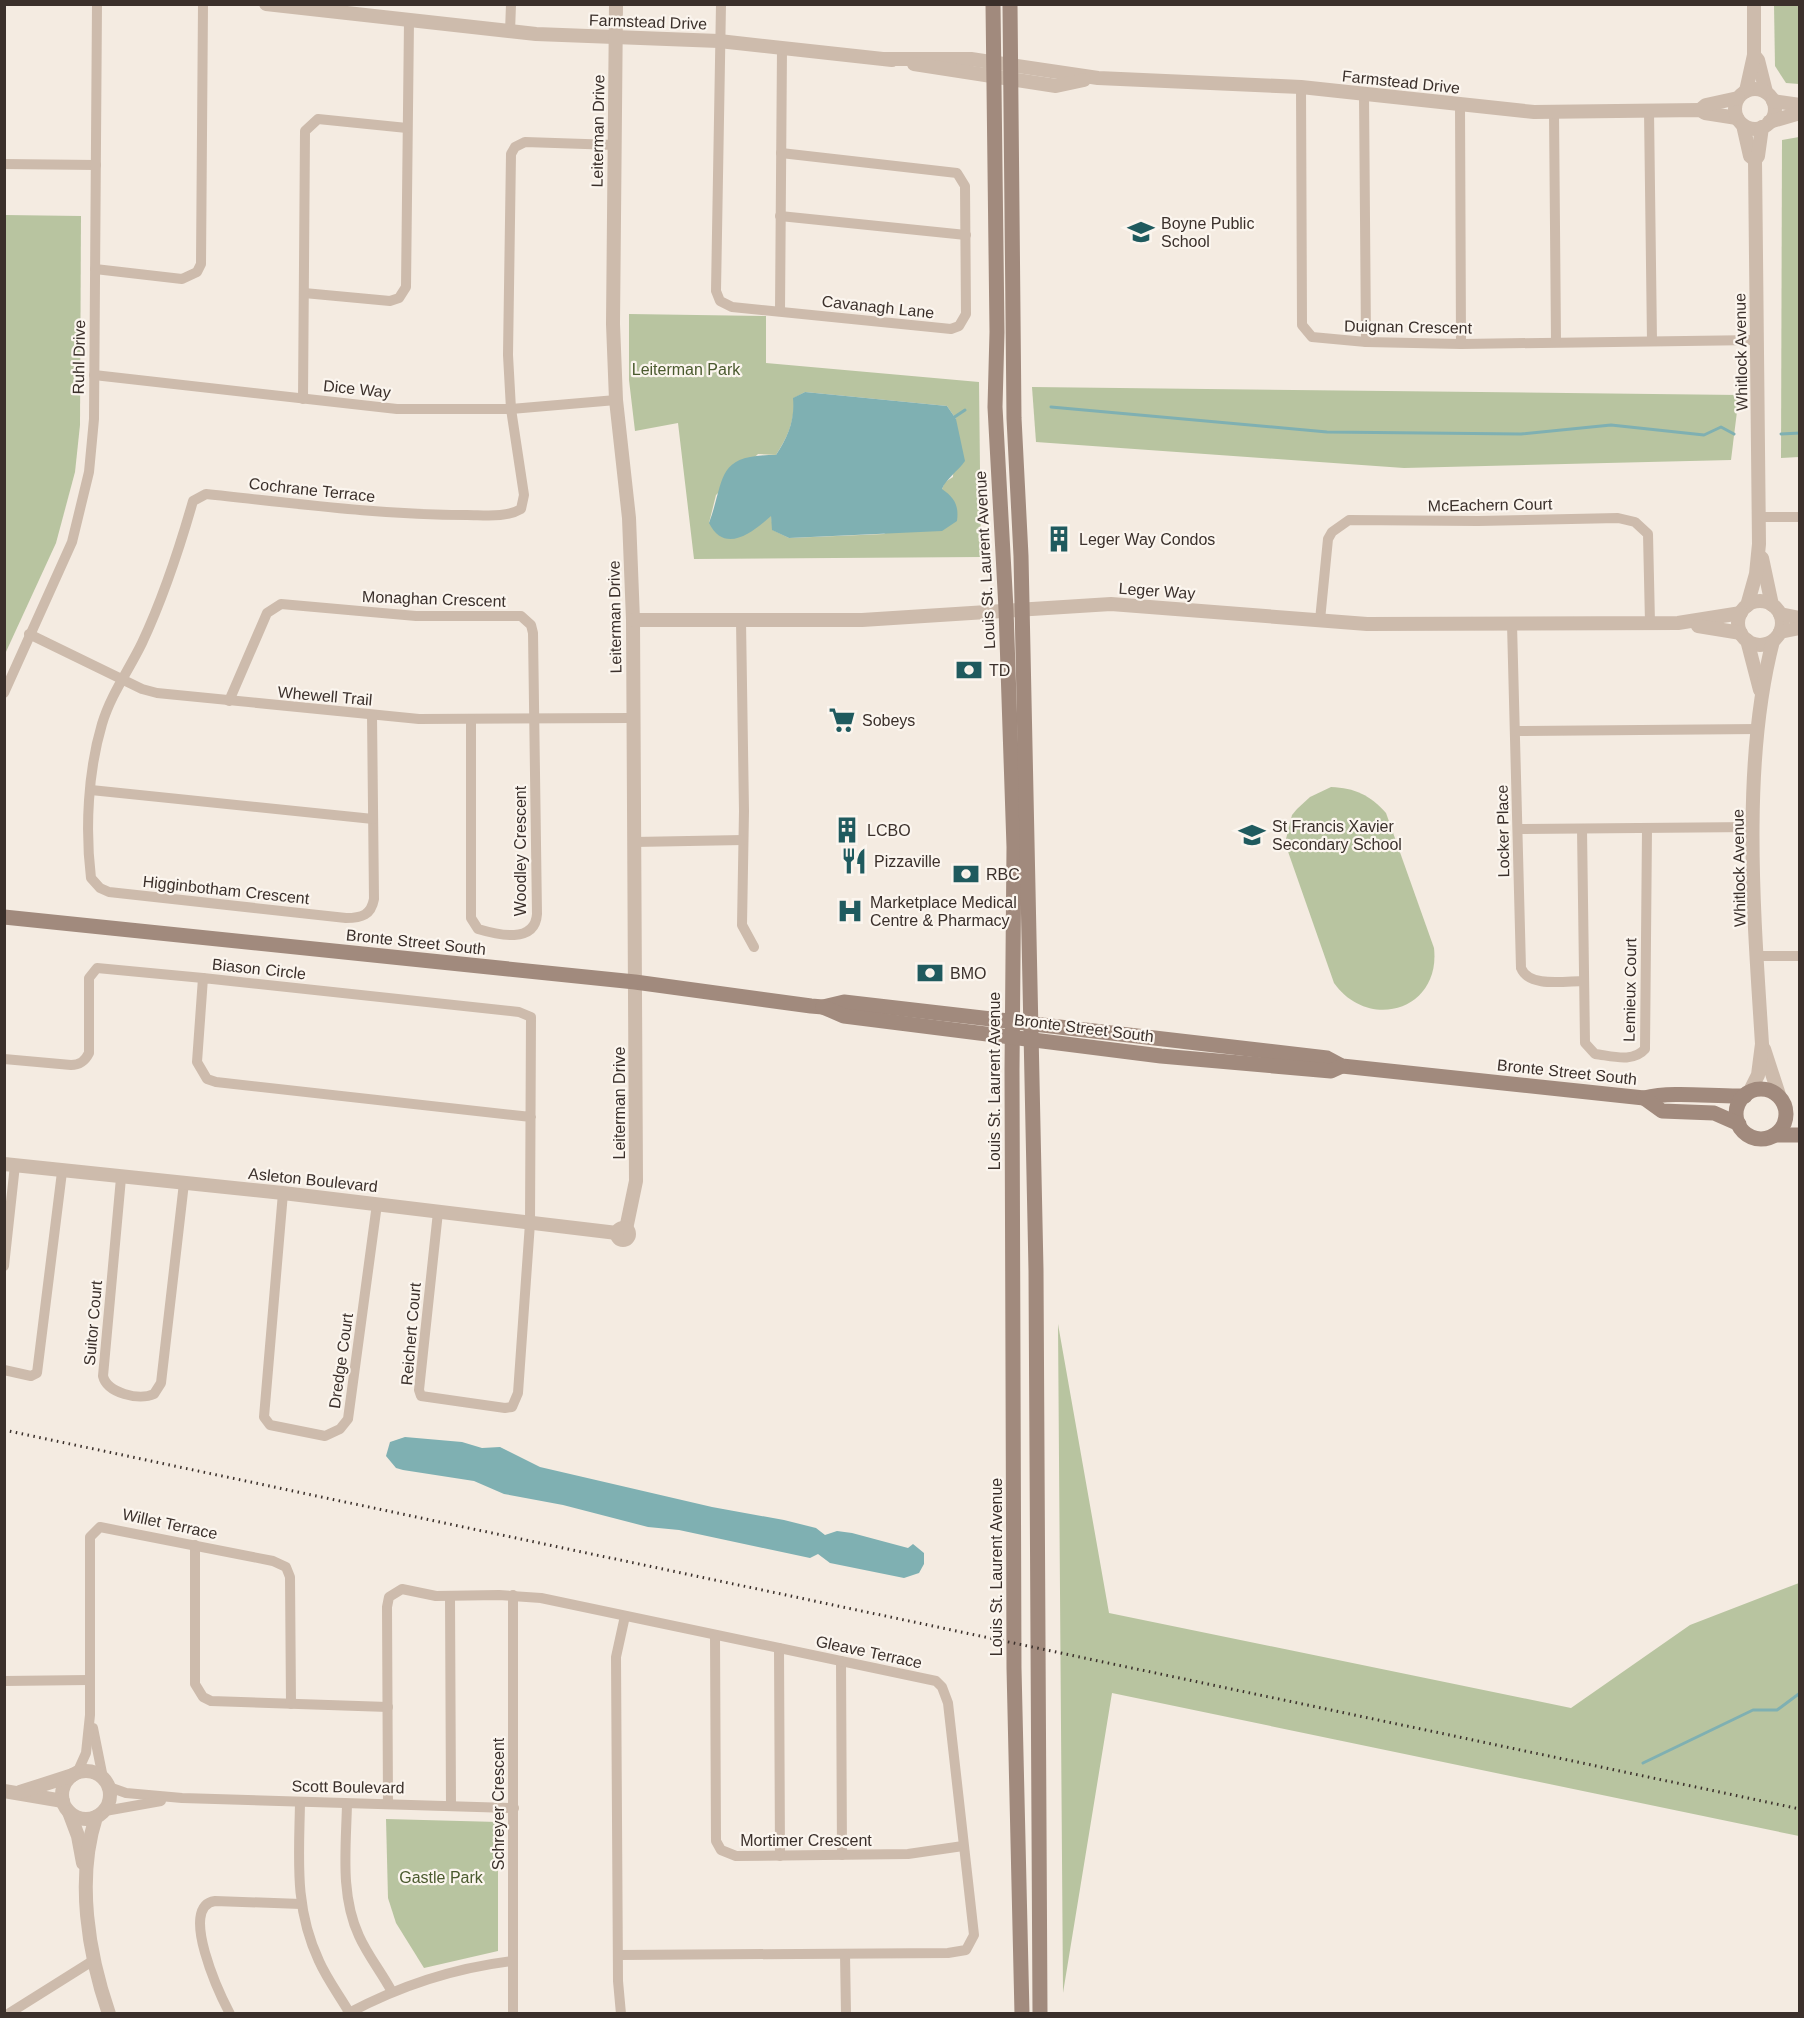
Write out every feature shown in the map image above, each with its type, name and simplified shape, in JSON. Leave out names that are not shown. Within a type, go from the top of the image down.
[{"type":"main road","name":"Louis St. Laurent Avenue","points":[[993,4],[1002,72],[1022,608],[1032,1023],[1040,2013]]},
{"type":"main road","name":"Louis St. Laurent Avenue","points":[[1010,4],[1002,72],[995,407],[1006,609],[1014,848],[1012,1021],[1014,1668],[1022,2013]]},
{"type":"main road","name":"Bronte Street South","points":[[4,917],[635,982],[823,1006],[844,1002],[1327,1058],[1342,1066],[1644,1098],[1663,1094],[1705,1097],[1747,1094]]},
{"type":"main road","name":"Bronte Street South","points":[[823,1006],[844,1016],[1012,1039],[1331,1071],[1342,1066]]},
{"type":"main road","points":[[1775,1135],[1782,1128],[1788,1108],[1766,1089],[1747,1094],[1736,1110],[1739,1124],[1748,1135],[1756,1139],[1775,1135],[1800,1134]]},
{"type":"main road","name":"Bronte Street South","points":[[1644,1098],[1662,1112],[1714,1113],[1739,1124]]},
{"type":"street","name":"Ruhl Drive","points":[[4,693],[66,557],[81,508],[91,453],[94,375],[97,4]]},
{"type":"street","points":[[95,268],[182,279],[197,272],[201,264],[203,4]]},
{"type":"street","name":"Farmstead Drive","points":[[266,4],[510,32],[719,41],[885,59],[971,59],[1002,72],[1301,87],[1460,105],[1554,112],[1700,110],[1740,122]]},
{"type":"street","points":[[510,32],[511,4]]},
{"type":"street","name":"Leiterman Drive","points":[[616,4],[613,324],[616,400],[629,518],[633,620],[636,1181],[622,1231]]},
{"type":"street","points":[[719,41],[721,4]]},
{"type":"street","points":[[1754,4],[1754,56],[1742,95],[1735,108],[1740,122],[1756,128],[1800,113]]},
{"type":"street","points":[[304,293],[390,301],[404,293],[406,287],[409,21]]},
{"type":"street","name":"Cavanagh Lane","points":[[719,41],[717,297],[732,307],[951,329],[959,326],[966,314],[966,235],[965,186],[957,173],[781,153]]},
{"type":"street","points":[[780,311],[782,48]]},
{"type":"street","points":[[1754,56],[1758,60],[1774,112],[1766,124]]},
{"type":"street","name":"Duignan Crescent","points":[[1301,87],[1302,325],[1306,333],[1320,339],[1461,344],[1757,340]]},
{"type":"street","points":[[1742,95],[1756,89],[1769,96],[1800,105]]},
{"type":"street","points":[[1364,94],[1366,342]]},
{"type":"street","name":"Farmstead Drive","points":[[1700,110],[1706,105],[1742,95]]},
{"type":"street","points":[[1460,105],[1461,344]]},
{"type":"street","points":[[1649,111],[1652,341]]},
{"type":"street","points":[[1554,112],[1556,342]]},
{"type":"street","points":[[303,399],[305,131],[318,119],[407,128]]},
{"type":"street","name":"Whitlock Avenue","points":[[1740,122],[1750,156],[1755,160]]},
{"type":"street","name":"Whitlock Avenue","points":[[1744,610],[1756,574],[1760,544],[1755,160],[1766,124]]},
{"type":"street","points":[[511,409],[508,355],[511,154],[515,147],[525,142],[615,145]]},
{"type":"street","points":[[4,164],[96,165]]},
{"type":"street","points":[[780,216],[966,235]]},
{"type":"street","name":"Dice Way","points":[[94,375],[397,409],[511,409],[616,400]]},
{"type":"street","name":"Cochrane Terrace","points":[[121,678],[130,668],[160,605],[177,562],[193,501],[198,496],[206,494],[392,513],[513,514],[520,509],[524,495],[511,409]]},
{"type":"street","points":[[1759,517],[1800,517]]},
{"type":"street","name":"McEachern Court","points":[[1320,620],[1328,539],[1332,532],[1348,520],[1478,521],[1618,518],[1635,522],[1648,534],[1650,623]]},
{"type":"street","name":"Whitlock Avenue","points":[[1760,544],[1776,609]]},
{"type":"street","points":[[1800,618],[1759,601],[1744,610],[1738,627],[1744,637],[1760,645],[1776,636],[1800,628]]},
{"type":"street","name":"Monaghan Crescent","points":[[229,701],[267,613],[281,604],[404,615],[520,616],[531,625],[533,633],[534,718]]},
{"type":"street","name":"Leger Way","points":[[633,620],[862,620],[1111,604],[1367,624],[1678,623],[1744,610]]},
{"type":"street","points":[[1776,609],[1776,636]]},
{"type":"street","points":[[741,621],[742,924],[754,947]]},
{"type":"street","name":"Leger Way","points":[[1678,623],[1744,637]]},
{"type":"street","name":"Locker Place","points":[[1512,624],[1521,968],[1524,976],[1532,980],[1584,981]]},
{"type":"street","name":"Whewell Trail","points":[[29,634],[157,693],[419,719],[632,718]]},
{"type":"street","name":"Whitlock Avenue","points":[[1747,1094],[1758,1075],[1762,1044],[1753,827],[1760,692],[1776,636]]},
{"type":"street","name":"Whitlock Avenue","points":[[1744,637],[1760,692]]},
{"type":"street","name":"Higginbotham Crescent","points":[[121,678],[102,723],[91,790],[91,878],[100,888],[109,892],[358,918],[372,908],[372,715]]},
{"type":"street","name":"Woodley Crescent","points":[[471,719],[471,918],[478,928],[515,936],[531,929],[537,922],[534,718]]},
{"type":"street","points":[[1515,731],[1758,729]]},
{"type":"street","points":[[91,790],[373,819]]},
{"type":"street","points":[[1518,829],[1753,827]]},
{"type":"street","name":"Lemieux Court","points":[[1582,829],[1585,1043],[1596,1054],[1630,1058],[1640,1055],[1645,1049],[1647,829]]},
{"type":"street","points":[[634,842],[743,840]]},
{"type":"street","points":[[1757,956],[1800,956]]},
{"type":"street","points":[[4,1059],[76,1065],[86,1059],[89,1053],[88,978],[97,968],[203,978]]},
{"type":"street","name":"Biason Circle","points":[[530,1223],[531,1117],[531,1017],[525,1013],[203,978],[197,1062],[207,1079],[216,1082],[531,1117]]},
{"type":"street","name":"Whitlock Avenue","points":[[1762,1044],[1788,1108]]},
{"type":"street","points":[[4,1266],[10,1165]]},
{"type":"street","name":"Asleton Boulevard","points":[[10,1165],[283,1193],[530,1223],[622,1231]]},
{"type":"street","points":[[4,1370],[31,1376],[37,1373],[62,1172]]},
{"type":"street","name":"Suitor Court","points":[[121,1178],[103,1379],[114,1391],[144,1396],[154,1394],[161,1383],[184,1183]]},
{"type":"street","name":"Dredge Court","points":[[283,1193],[264,1417],[270,1425],[325,1436],[340,1429],[348,1419],[377,1204]]},
{"type":"street","name":"Reichert Court","points":[[438,1212],[419,1390],[421,1396],[505,1408],[512,1407],[518,1393],[530,1223]]},
{"type":"street","name":"Willet Terrace","points":[[76,1774],[86,1753],[90,1716],[90,1538],[100,1527],[273,1561],[286,1567],[290,1577],[291,1704]]},
{"type":"street","points":[[195,1545],[195,1684],[199,1692],[211,1701],[388,1707]]},
{"type":"street","name":"Gleave Terrace","points":[[388,1804],[389,1597],[402,1589],[450,1596],[513,1595],[541,1598],[936,1681],[942,1687],[948,1703],[974,1935],[966,1950],[948,1953],[619,1955]]},
{"type":"street","name":"Schreyer Crescent","points":[[513,1595],[513,2013]]},
{"type":"street","points":[[450,1596],[451,1806]]},
{"type":"street","points":[[621,2013],[616,1657],[625,1616]]},
{"type":"street","name":"Mortimer Crescent","points":[[715,1635],[716,1841],[728,1855],[908,1854],[963,1846]]},
{"type":"street","points":[[779,1648],[780,1856]]},
{"type":"street","points":[[841,1661],[842,1855]]},
{"type":"street","points":[[4,1681],[89,1680]]},
{"type":"street","name":"Willet Terrace","points":[[90,1716],[106,1783]]},
{"type":"street","points":[[11,1792],[91,1771],[106,1783],[110,1800],[100,1814],[90,1836],[86,1882]]},
{"type":"street","points":[[76,1774],[64,1786],[66,1807],[78,1836],[86,1882],[94,1960],[110,2013]]},
{"type":"street","name":"Scott Boulevard","points":[[106,1783],[126,1793],[182,1798],[514,1808]]},
{"type":"street","points":[[11,1792],[66,1807],[81,1819],[100,1814]]},
{"type":"street","name":"Scott Boulevard","points":[[100,1814],[126,1805],[182,1798]]},
{"type":"street","points":[[300,1803],[301,1904],[319,1963],[348,2013],[392,1992],[444,1974],[512,1961]]},
{"type":"street","points":[[347,1804],[346,1879],[352,1915],[360,1937],[392,1992]]},
{"type":"street","points":[[230,2013],[218,1988],[203,1941],[199,1913],[204,1905],[215,1901],[301,1904]]},
{"type":"street","points":[[846,1954],[846,2013]]},
{"type":"street","points":[[8,2013],[94,1960]]},
{"type":"green space","points":[[1774,5],[1799,5],[1799,84],[1786,83],[1775,66]]},
{"type":"green space","points":[[1799,137],[1799,457],[1781,458],[1782,140]]},
{"type":"green space","points":[[5,215],[81,216],[80,425],[75,472],[56,543],[5,654]]},
{"type":"green space","name":"Leiterman Park","points":[[629,314],[766,316],[766,363],[979,382],[981,557],[694,559],[678,423],[635,431],[629,380]],"holes":[[[805,392],[947,406],[956,419],[953,477],[945,482],[942,489],[884,534],[789,538],[773,530],[771,515],[709,523],[716,495],[758,454],[776,455],[790,428],[794,398]]]},
{"type":"green space","points":[[1032,387],[1739,395],[1731,460],[1404,468],[1036,442]]},
{"type":"green space","points":[[1331,787],[1362,794],[1374,801],[1386,813],[1434,948],[1433,969],[1426,987],[1415,999],[1400,1007],[1383,1010],[1365,1007],[1349,998],[1334,983],[1285,843],[1292,815],[1310,797]]},
{"type":"green space","points":[[1058,1324],[1109,1613],[1571,1708],[1690,1625],[1799,1583],[1799,1836],[1112,1693],[1063,1993]]},
{"type":"green space","name":"Gastle Park","points":[[386,1819],[498,1822],[498,1951],[424,1968],[396,1923],[388,1898]]},
{"type":"water","points":[[805,392],[947,406],[956,419],[965,461],[942,489],[955,503],[957,521],[942,531],[789,538],[772,530],[771,516],[748,534],[739,538],[723,538],[716,533],[709,523],[726,472],[732,464],[742,459],[776,455],[790,428],[793,398]]},
{"type":"water","points":[[405,1437],[462,1442],[482,1448],[500,1447],[540,1467],[712,1507],[784,1520],[816,1528],[825,1535],[837,1531],[908,1548],[913,1544],[924,1553],[924,1564],[919,1573],[904,1578],[830,1563],[818,1554],[810,1558],[679,1530],[648,1527],[563,1505],[504,1494],[474,1481],[403,1470],[396,1468],[386,1456],[390,1442]]},
{"type":"waterway","points":[[1051,407],[1327,432],[1521,434],[1611,425],[1704,435],[1721,427],[1734,434]]},
{"type":"waterway","points":[[953,418],[965,410]]},
{"type":"waterway","points":[[1781,434],[1800,433]]},
{"type":"waterway","points":[[1643,1763],[1753,1710],[1777,1710],[1800,1693]]},
{"type":"railway","points":[[4,1430],[1800,1809]]},
{"type":"place","name":"Boyne Public School","points":[[1141,232]]},
{"type":"place","name":"Leger Way Condos","points":[[1059,539]]},
{"type":"place","name":"TD","points":[[969,670]]},
{"type":"place","name":"Sobeys","points":[[842,720]]},
{"type":"place","name":"LCBO","points":[[847,830]]},
{"type":"place","name":"St Francis Xavier Secondary School","points":[[1252,835]]},
{"type":"place","name":"Pizzaville","points":[[854,861]]},
{"type":"place","name":"RBC","points":[[966,874]]},
{"type":"place","name":"Marketplace Medical Centre & Pharmacy","points":[[850,911]]},
{"type":"place","name":"BMO","points":[[930,973]]}]
